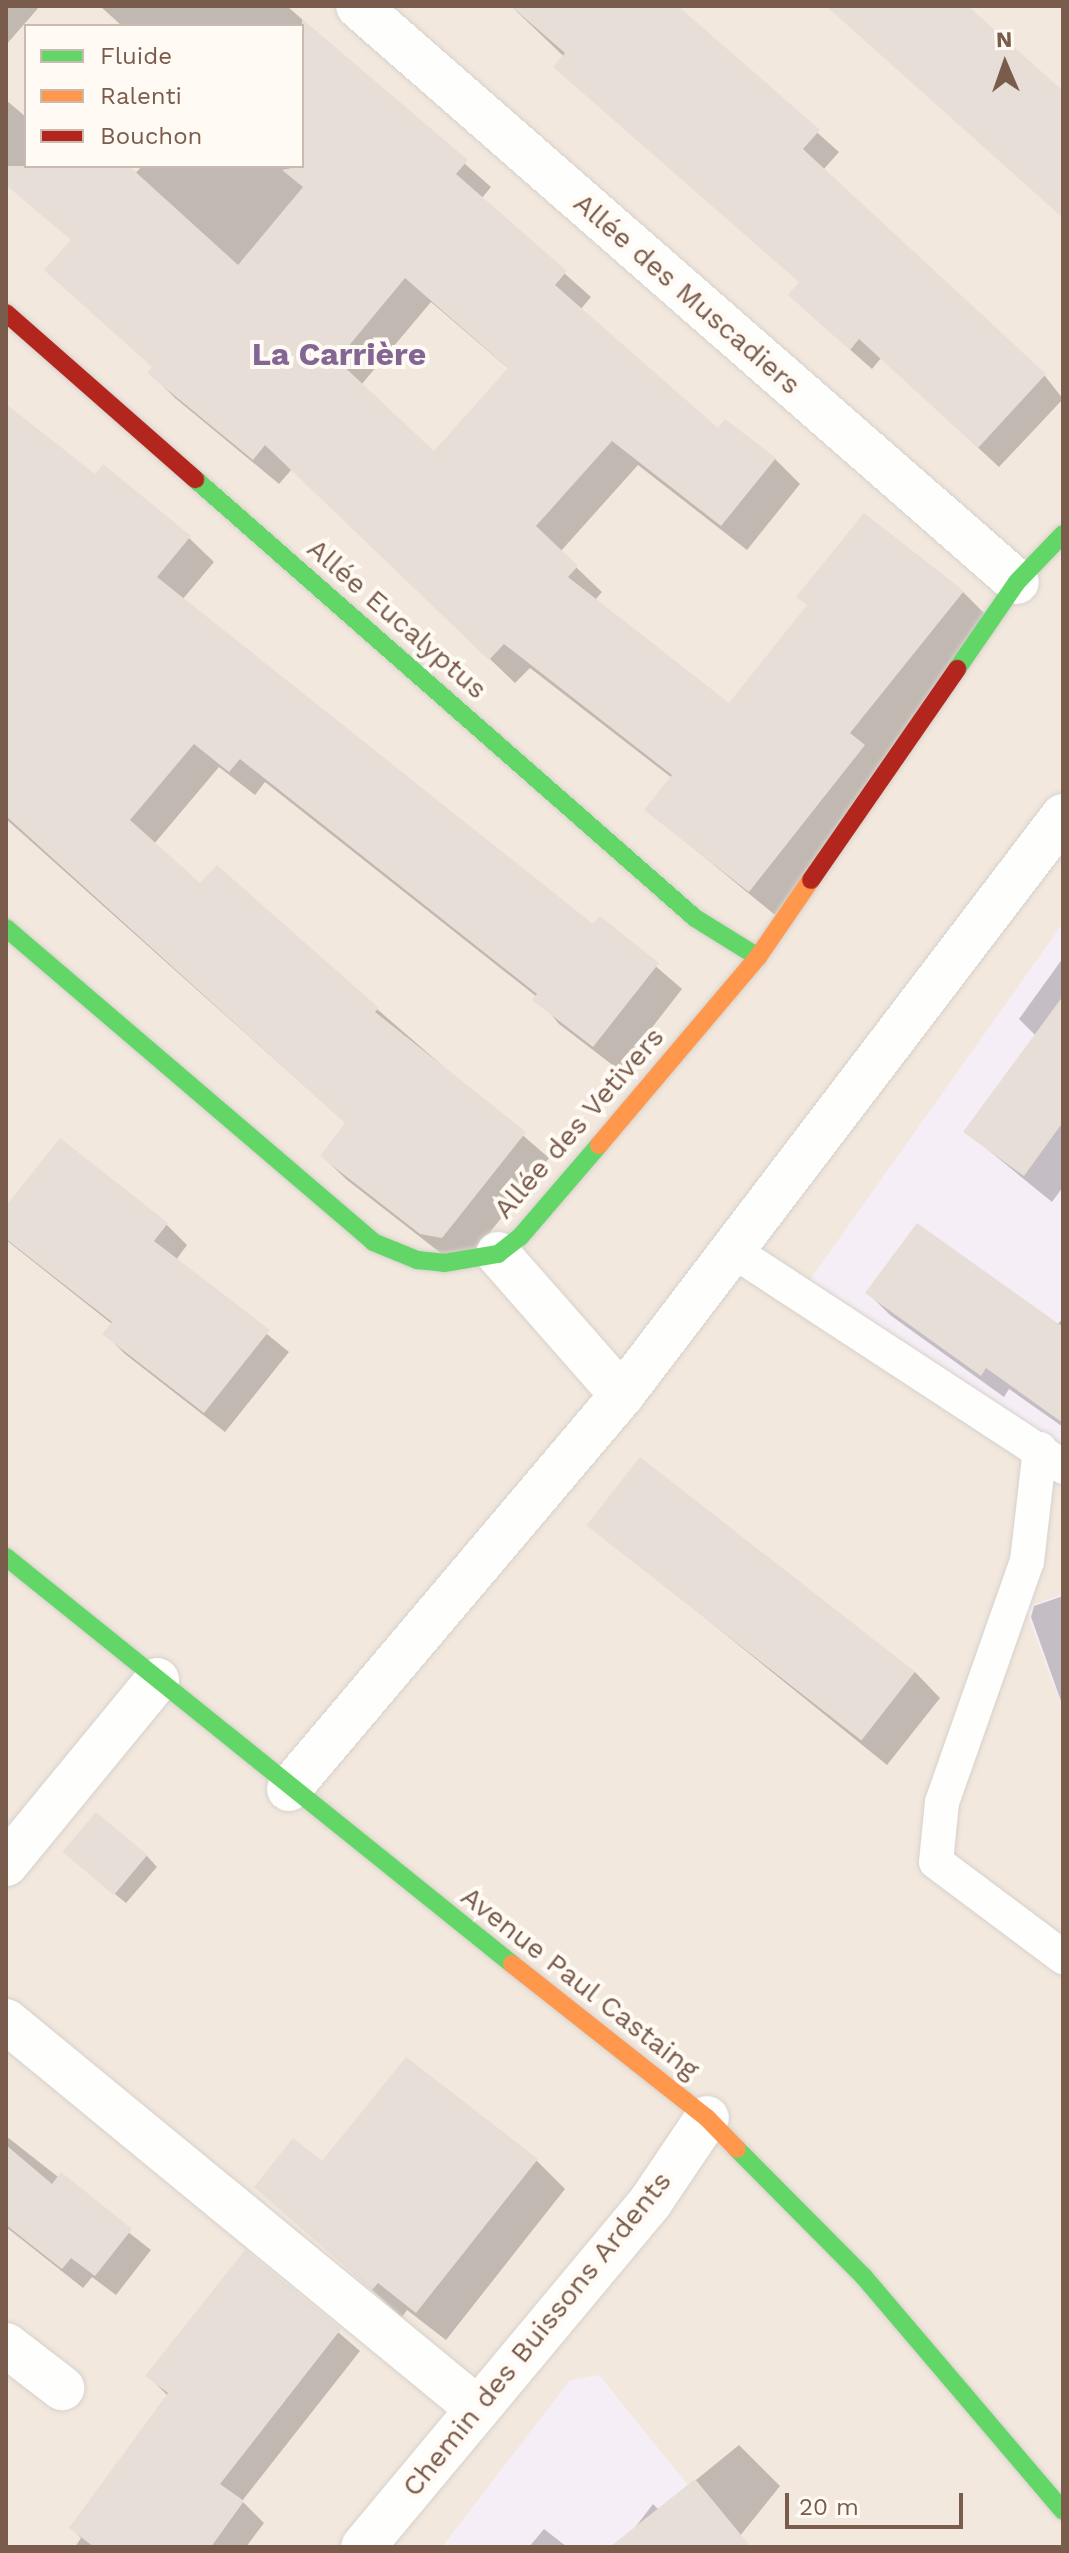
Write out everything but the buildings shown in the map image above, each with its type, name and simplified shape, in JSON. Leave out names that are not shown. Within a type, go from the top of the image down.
[{"type":"street","name":"Allée des Muscadiers","points":[[358,6],[1017,582]]},
{"type":"street","name":"Allée Eucalyptus","points":[[6,313],[695,918],[758,957]]},
{"type":"street","name":"Allée des Vetivers","points":[[6,928],[373,1242],[417,1260],[444,1263],[498,1254],[520,1237],[758,957],[1017,582],[1063,534]]},
{"type":"street","points":[[289,1789],[622,1395],[1063,816]]},
{"type":"street","points":[[498,1254],[622,1395]]},
{"type":"street","name":"Avenue Paul Castaing","points":[[6,1557],[289,1789],[707,2118],[864,2277],[1063,2511]]},
{"type":"street","points":[[6,1864],[157,1680]]},
{"type":"street","points":[[6,2021],[478,2409]]},
{"type":"street","name":"Chemin des Buissons Ardents","points":[[363,2547],[651,2201],[707,2118]]},
{"type":"street","points":[[6,2345],[62,2388]]},
{"type":"lane","points":[[732,1250],[1052,1458],[1027,1561],[942,1802],[936,1862],[1063,1957]]},
{"type":"shaded area","points":[[6,6],[1063,6],[1063,2547],[6,2547]]},
{"type":"shaded area","points":[[1063,923],[1063,1465],[807,1284]]},
{"type":"shaded area","points":[[1063,1594],[1063,1709],[1025,1608]]},
{"type":"shaded area","points":[[599,2375],[738,2547],[442,2547],[570,2380]]},
{"type":"traffic: fast","points":[[195,479],[695,918],[758,957]]},
{"type":"traffic: fast","points":[[957,669],[1017,582],[1063,534]]},
{"type":"traffic: fast","points":[[6,928],[373,1242],[417,1260],[444,1263],[498,1254],[520,1237],[599,1145]]},
{"type":"traffic: fast","points":[[6,1557],[512,1964]]},
{"type":"traffic: fast","points":[[737,2149],[864,2277],[1063,2511]]},
{"type":"traffic: slow","points":[[599,1145],[758,957],[811,880]]},
{"type":"traffic: slow","points":[[512,1964],[707,2118],[737,2149]]},
{"type":"traffic: jam","points":[[6,313],[195,479]]},
{"type":"traffic: jam","points":[[811,880],[957,669]]},
{"type":"district","name":"La Carrière","points":[[339,354]]}]
